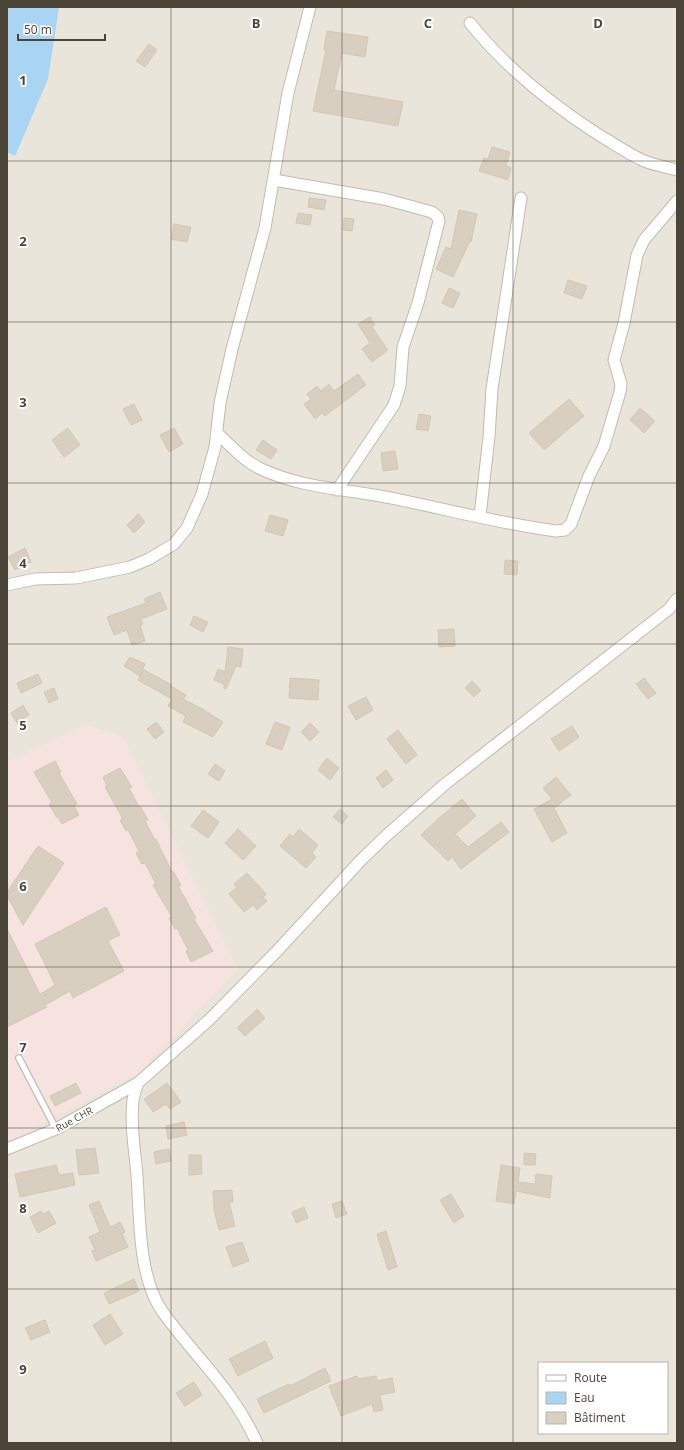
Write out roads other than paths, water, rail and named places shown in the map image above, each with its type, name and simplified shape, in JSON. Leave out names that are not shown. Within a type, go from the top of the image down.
[{"type":"street","points":[[7,585],[35,579],[76,578],[130,567],[149,559],[174,544],[182,536],[194,515],[215,447],[220,403],[232,349],[265,228],[288,93],[310,7]]},
{"type":"street","points":[[470,23],[506,63],[540,93],[565,112],[615,145],[643,160],[677,170]]},
{"type":"street","points":[[274,180],[384,200],[432,212],[438,216],[439,221],[418,303],[403,347],[398,396],[394,405],[337,490]]},
{"type":"street","points":[[480,516],[490,436],[492,389],[521,198]]},
{"type":"street","points":[[217,433],[248,461],[260,469],[309,486],[395,498],[480,516],[502,523],[556,531],[569,528],[589,476],[604,446],[620,392],[621,384],[614,355],[624,323],[637,255],[644,240],[677,200]]},
{"type":"street","points":[[215,447],[228,443]]},
{"type":"street","name":"Rue CHR","points":[[7,1149],[56,1129],[138,1083],[208,1020],[277,951],[387,834],[444,785],[669,609],[677,599]]},
{"type":"street","points":[[138,1083],[133,1099],[132,1122],[143,1251],[149,1282],[162,1310],[238,1406],[257,1443]]},
{"type":"lane","points":[[19,1058],[56,1129]]},
{"type":"water","points":[[7,7],[59,7],[48,79],[15,156],[7,152]]}]
